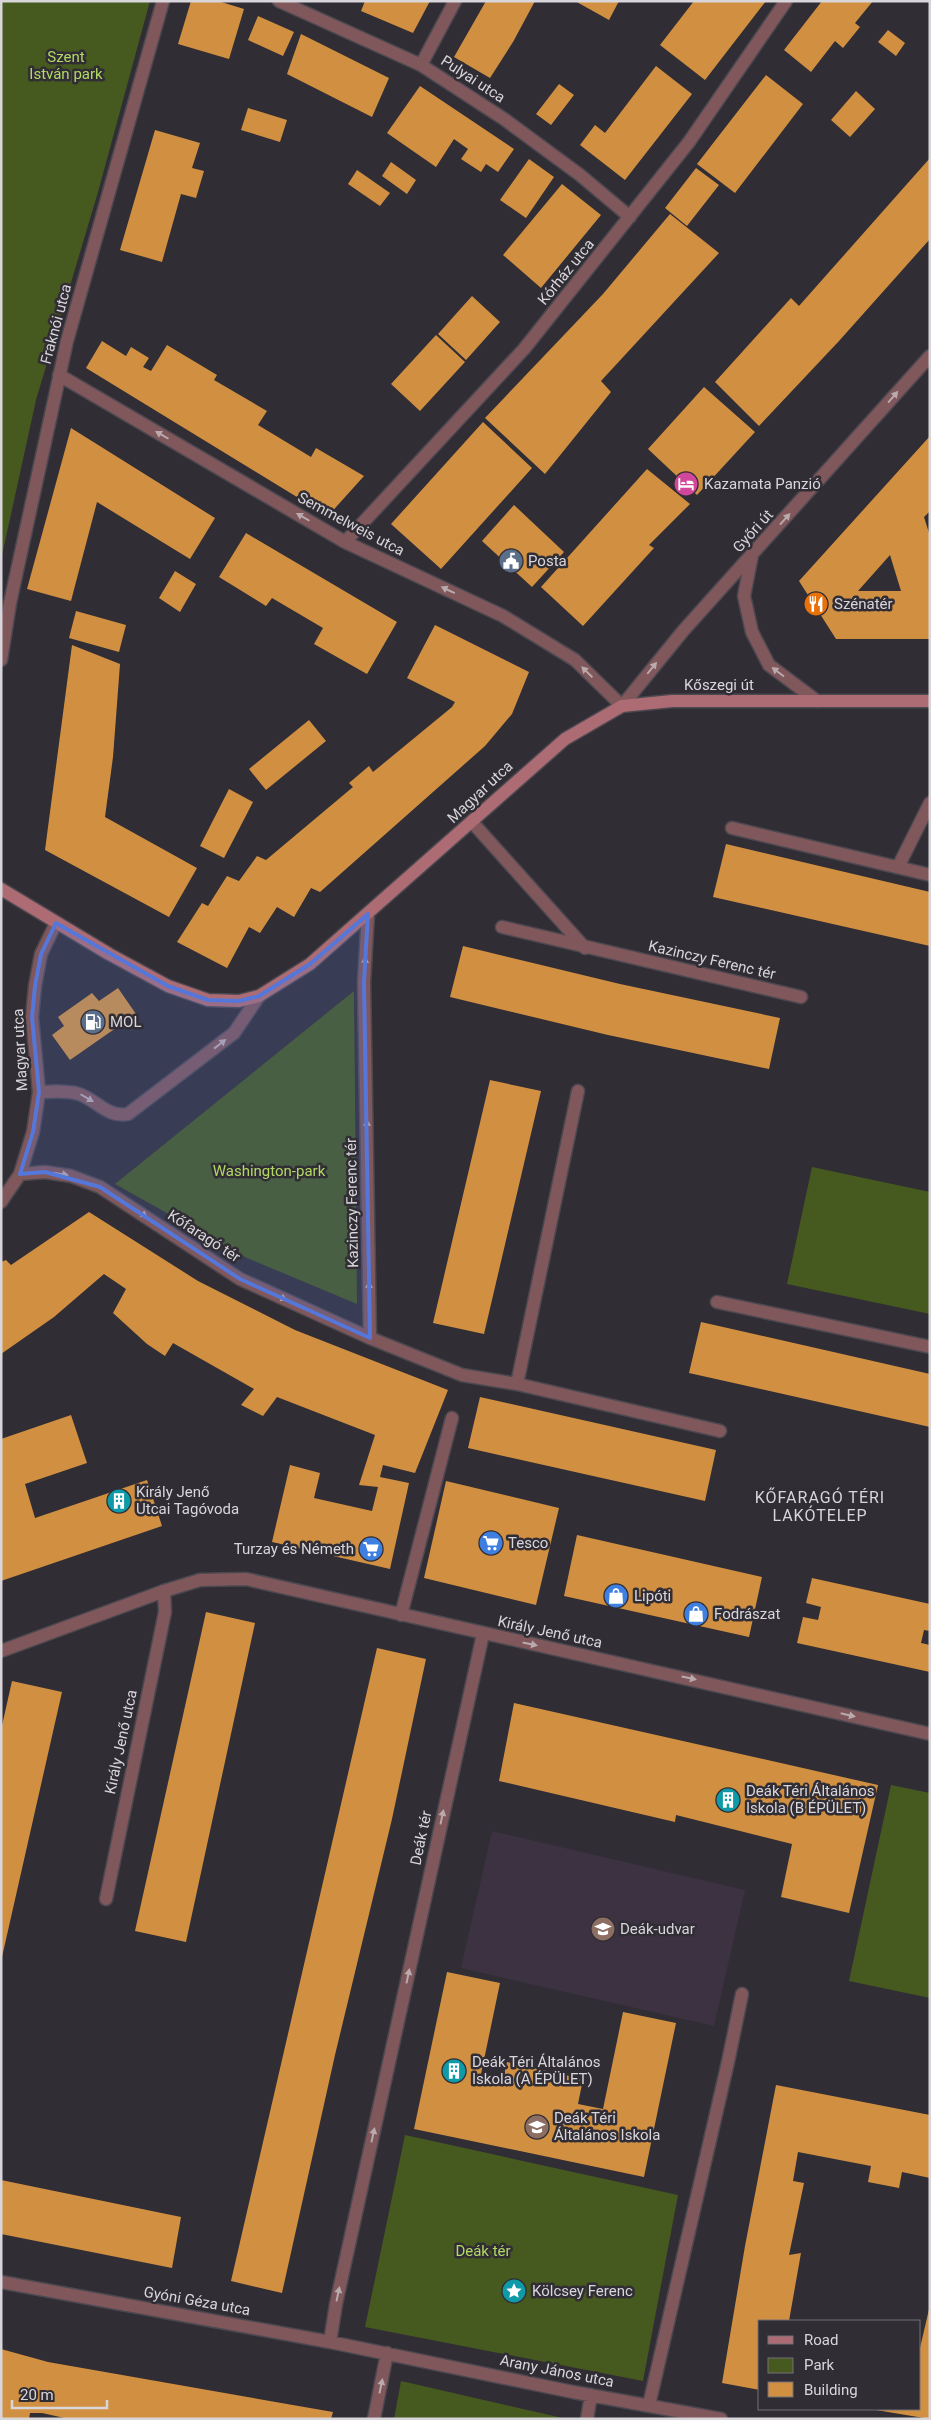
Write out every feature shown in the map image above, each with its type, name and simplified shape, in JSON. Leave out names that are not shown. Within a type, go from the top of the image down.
[{"type":"street","name":"Fraknói utca","points":[[1,660],[10,603],[67,341],[163,1]]},
{"type":"street","name":"Pulyai utca","points":[[279,1],[421,65],[504,119],[580,175],[630,217]]},
{"type":"street","points":[[421,65],[455,1]]},
{"type":"street","name":"Kórház utca","points":[[345,542],[524,350],[689,142],[786,1]]},
{"type":"street","name":"Győri út","points":[[622,706],[683,631],[930,356]]},
{"type":"street","name":"Semmelweis utca","points":[[59,375],[345,542],[503,616],[575,660],[622,706]]},
{"type":"street","name":"Kőszegi út","points":[[752,555],[744,596],[752,632],[769,665],[817,701]]},
{"type":"street","name":"Kőszegi út","points":[[622,706],[672,701],[930,701]]},
{"type":"street","name":"Magyar utca","points":[[368,914],[512,784],[565,739],[622,706]]},
{"type":"street","points":[[898,867],[930,803]]},
{"type":"street","points":[[472,822],[585,948]]},
{"type":"street","points":[[732,828],[930,875]]},
{"type":"street","points":[[1,889],[56,923],[168,986],[194,996],[221,1001],[259,996],[310,964],[368,914]]},
{"type":"street","name":"Kazinczy Ferenc tér","points":[[368,914],[364,982],[370,1338]]},
{"type":"street","name":"Magyar utca","points":[[1,1202],[20,1174],[33,1132],[39,1092],[32,1017],[41,954],[56,923]]},
{"type":"street","name":"Kazinczy Ferenc tér","points":[[502,927],[801,998]]},
{"type":"street","points":[[39,1092],[67,1091],[80,1094],[109,1113],[119,1116],[128,1114],[234,1033],[259,996]]},
{"type":"street","points":[[517,1384],[578,1091]]},
{"type":"street","name":"Kőfaragó tér","points":[[20,1174],[45,1172],[71,1176],[100,1186],[240,1279],[370,1338]]},
{"type":"street","points":[[717,1302],[930,1347]]},
{"type":"street","points":[[370,1338],[462,1375],[517,1384],[720,1431]]},
{"type":"street","points":[[400,1615],[452,1418]]},
{"type":"street","name":"Király Jenő utca","points":[[1,1651],[164,1591],[200,1580],[246,1579],[930,1734]]},
{"type":"street","name":"Király Jenő utca","points":[[106,1899],[165,1612],[164,1591]]},
{"type":"street","name":"Deák tér","points":[[330,2342],[336,2304],[483,1634]]},
{"type":"street","points":[[649,2405],[742,1994]]},
{"type":"street","name":"Gyóni Géza utca","points":[[1,2282],[387,2353]]},
{"type":"street","points":[[374,2419],[387,2353]]},
{"type":"street","name":"Arany János utca","points":[[387,2353],[721,2419]]},
{"type":"street","points":[[587,2419],[592,2395]]},
{"type":"highlighted area","points":[[368,914],[364,982],[370,1338],[240,1279],[100,1187],[45,1172],[20,1174],[33,1132],[39,1092],[32,1017],[35,986],[41,954],[56,923],[168,986],[208,1000],[239,1001],[259,996],[310,964]]},
{"type":"shaded area","name":"Deák-udvar","points":[[492,1831],[745,1890],[714,2026],[461,1968]]},
{"type":"green space","name":"Szent István park","points":[[1,1],[150,1],[98,192],[36,400],[1,560]]},
{"type":"green space","name":"Washington-park","points":[[354,991],[357,1304],[247,1258],[115,1184]]},
{"type":"green space","points":[[812,1167],[930,1192],[930,1314],[787,1284]]},
{"type":"green space","points":[[891,1785],[930,1793],[930,1998],[849,1981]]},
{"type":"green space","name":"Deák tér","points":[[405,2135],[678,2195],[643,2381],[365,2327]]},
{"type":"green space","points":[[401,2381],[567,2419],[394,2419]]},
{"type":"building","points":[[191,1],[218,1],[244,9],[229,59],[178,44]]},
{"type":"building","points":[[365,1],[430,1],[413,33],[361,11]]},
{"type":"building","points":[[486,1],[535,1],[513,42],[490,78],[454,57]]},
{"type":"building","points":[[575,1],[619,1],[609,20]]},
{"type":"building","points":[[694,1],[766,1],[705,80],[660,45]]},
{"type":"building","points":[[822,1],[873,1],[855,23],[860,27],[843,48],[835,41],[811,72],[784,50]]},
{"type":"building","points":[[258,16],[294,32],[283,56],[248,40]]},
{"type":"building","points":[[888,30],[905,43],[896,56],[878,42]]},
{"type":"building","points":[[301,34],[389,78],[372,117],[287,74]]},
{"type":"building","points":[[656,66],[692,94],[625,180],[580,145],[595,125],[605,133]]},
{"type":"building","points":[[766,75],[803,104],[735,193],[697,164]]},
{"type":"building","points":[[559,84],[574,95],[551,125],[536,114]]},
{"type":"building","points":[[420,86],[514,149],[498,172],[486,164],[481,172],[461,159],[468,149],[454,139],[436,167],[387,133]]},
{"type":"building","points":[[856,91],[875,109],[850,137],[831,120]]},
{"type":"building","points":[[248,108],[287,120],[280,142],[241,130]]},
{"type":"building","points":[[155,130],[200,143],[192,168],[204,171],[196,198],[181,194],[162,262],[120,250]]},
{"type":"building","points":[[930,158],[930,239],[839,341],[759,426],[715,382],[791,298],[799,306]]},
{"type":"building","points":[[529,159],[554,177],[526,218],[500,200]]},
{"type":"building","points":[[391,162],[416,180],[407,194],[382,176]]},
{"type":"building","points":[[696,168],[719,185],[687,226],[665,208]]},
{"type":"building","points":[[357,170],[390,193],[380,206],[348,184]]},
{"type":"building","points":[[562,184],[601,215],[541,288],[503,255]]},
{"type":"building","points":[[670,214],[719,253],[601,381],[611,392],[545,474],[485,418],[603,294]]},
{"type":"building","points":[[472,296],[500,322],[466,360],[438,334]]},
{"type":"building","points":[[436,335],[465,362],[420,411],[391,384]]},
{"type":"building","points":[[102,341],[126,356],[131,347],[149,358],[143,367],[151,371],[167,345],[217,375],[214,380],[267,411],[258,425],[311,457],[316,448],[364,476],[328,516],[86,368]]},
{"type":"building","points":[[704,387],[755,432],[697,495],[648,449]]},
{"type":"building","points":[[483,422],[532,468],[441,569],[391,524]]},
{"type":"building","points":[[71,428],[215,518],[190,559],[97,502],[71,601],[27,589]]},
{"type":"building","points":[[930,436],[930,511],[924,517],[930,536],[930,639],[836,639],[799,581]],"holes":[[[890,555],[901,591],[858,591]]]},
{"type":"building","points":[[647,469],[690,504],[649,545],[654,548],[583,626],[541,587]]},
{"type":"building","points":[[514,505],[564,552],[532,587],[482,541]]},
{"type":"building","points":[[246,533],[397,622],[367,674],[314,644],[323,628],[272,598],[266,606],[219,577]]},
{"type":"building","points":[[175,571],[196,584],[180,612],[159,598]]},
{"type":"building","points":[[76,611],[126,625],[119,652],[69,638]]},
{"type":"building","points":[[435,625],[529,672],[512,714],[485,746],[320,892],[311,888],[294,917],[277,907],[260,933],[249,927],[227,968],[177,942],[202,903],[208,906],[227,876],[239,881],[257,856],[266,860],[353,787],[349,783],[369,766],[373,772],[452,707],[455,702],[407,678]]},
{"type":"building","points":[[72,645],[120,664],[113,757],[105,817],[197,868],[169,917],[45,850]]},
{"type":"building","points":[[309,720],[326,741],[266,790],[249,769]]},
{"type":"building","points":[[229,789],[253,802],[224,858],[200,846]]},
{"type":"building","points":[[726,844],[930,892],[930,946],[713,897]]},
{"type":"building","points":[[463,946],[620,984],[780,1018],[769,1069],[608,1035],[450,997]]},
{"type":"building","name":"MOL","points":[[118,988],[136,1014],[70,1060],[52,1035],[64,1026],[58,1017],[92,993],[99,1001]]},
{"type":"building","points":[[490,1080],[541,1091],[484,1334],[433,1323]]},
{"type":"building","points":[[89,1212],[198,1281],[295,1330],[448,1390],[415,1473],[383,1465],[380,1477],[409,1483],[390,1569],[272,1542],[290,1465],[320,1473],[314,1498],[372,1511],[378,1487],[359,1485],[375,1435],[277,1397],[263,1416],[241,1405],[254,1389],[173,1343],[165,1356],[147,1344],[113,1313],[126,1289],[104,1274],[54,1317],[1,1354],[1,1262],[6,1260],[11,1265]]},
{"type":"building","points":[[701,1322],[930,1374],[930,1427],[689,1373]]},
{"type":"building","points":[[480,1397],[716,1450],[705,1501],[468,1448]]},
{"type":"building","name":"Király Jenő Utcai Tagóvoda","points":[[71,1415],[87,1463],[25,1484],[35,1518],[147,1480],[162,1526],[1,1581],[1,1439]]},
{"type":"building","name":"Tesco","points":[[446,1481],[559,1508],[536,1605],[424,1578]]},
{"type":"building","points":[[577,1535],[762,1577],[749,1637],[564,1596]]},
{"type":"building","points":[[812,1578],[930,1604],[930,1631],[924,1630],[921,1643],[930,1645],[930,1672],[797,1643],[803,1617],[818,1620],[821,1607],[806,1603]]},
{"type":"building","points":[[206,1612],[255,1623],[186,1942],[135,1931]]},
{"type":"building","points":[[377,1648],[426,1659],[392,1819],[335,2055],[282,2293],[231,2281]]},
{"type":"building","points":[[12,1681],[62,1692],[2,1957],[1,1730]]},
{"type":"building","name":"Deák Téri Általános Iskola (B ÉPÜLET)","points":[[514,1703],[878,1785],[849,1913],[781,1897],[792,1844],[676,1815],[675,1822],[499,1781]]},
{"type":"building","name":"Deák Téri Általános Iskola (A ÉPÜLET)","points":[[447,1972],[500,1983],[480,2079],[502,2084],[507,2062],[583,2079],[578,2104],[603,2109],[623,2012],[676,2023],[644,2177],[414,2129]]},
{"type":"building","points":[[776,2085],[930,2115],[930,2178],[902,2172],[899,2188],[868,2182],[871,2166],[798,2152],[793,2181],[804,2183],[789,2255],[801,2253],[789,2320],[758,2320],[758,2390],[722,2383],[745,2246]]},
{"type":"building","points":[[1,2180],[181,2217],[172,2268],[1,2234]]},
{"type":"building","points":[[930,2305],[930,2419],[876,2410],[921,2410],[921,2344]]},
{"type":"building","points":[[1,2349],[48,2362],[333,2412],[331,2419],[69,2419],[42,2413],[30,2413],[29,2419],[1,2419]]},
{"type":"place","name":"Kazamata Panzió","points":[[686,484]]},
{"type":"place","name":"Posta","points":[[511,561]]},
{"type":"place","name":"Szénatér","points":[[816,604]]},
{"type":"place","name":"MOL","points":[[93,1022]]},
{"type":"place","name":"Király Jenő Utcai Tagóvoda","points":[[119,1501]]},
{"type":"place","name":"Tesco","points":[[491,1543]]},
{"type":"place","name":"Turzay és Németh","points":[[371,1549]]},
{"type":"place","name":"Lipóti","points":[[616,1596]]},
{"type":"place","name":"Fodrászat","points":[[696,1614]]},
{"type":"place","name":"Deák Téri Általános Iskola (B ÉPÜLET)","points":[[728,1800]]},
{"type":"place","name":"Deák-udvar","points":[[603,1929]]},
{"type":"place","name":"Deák Téri Általános Iskola (A ÉPÜLET)","points":[[454,2071]]},
{"type":"place","name":"Deák Téri Általános Iskola","points":[[537,2127]]},
{"type":"place","name":"Kölcsey Ferenc","points":[[514,2291]]},
{"type":"district","name":"KŐFARAGÓ TÉRI LAKÓTELEP","points":[[820,1506]]}]
